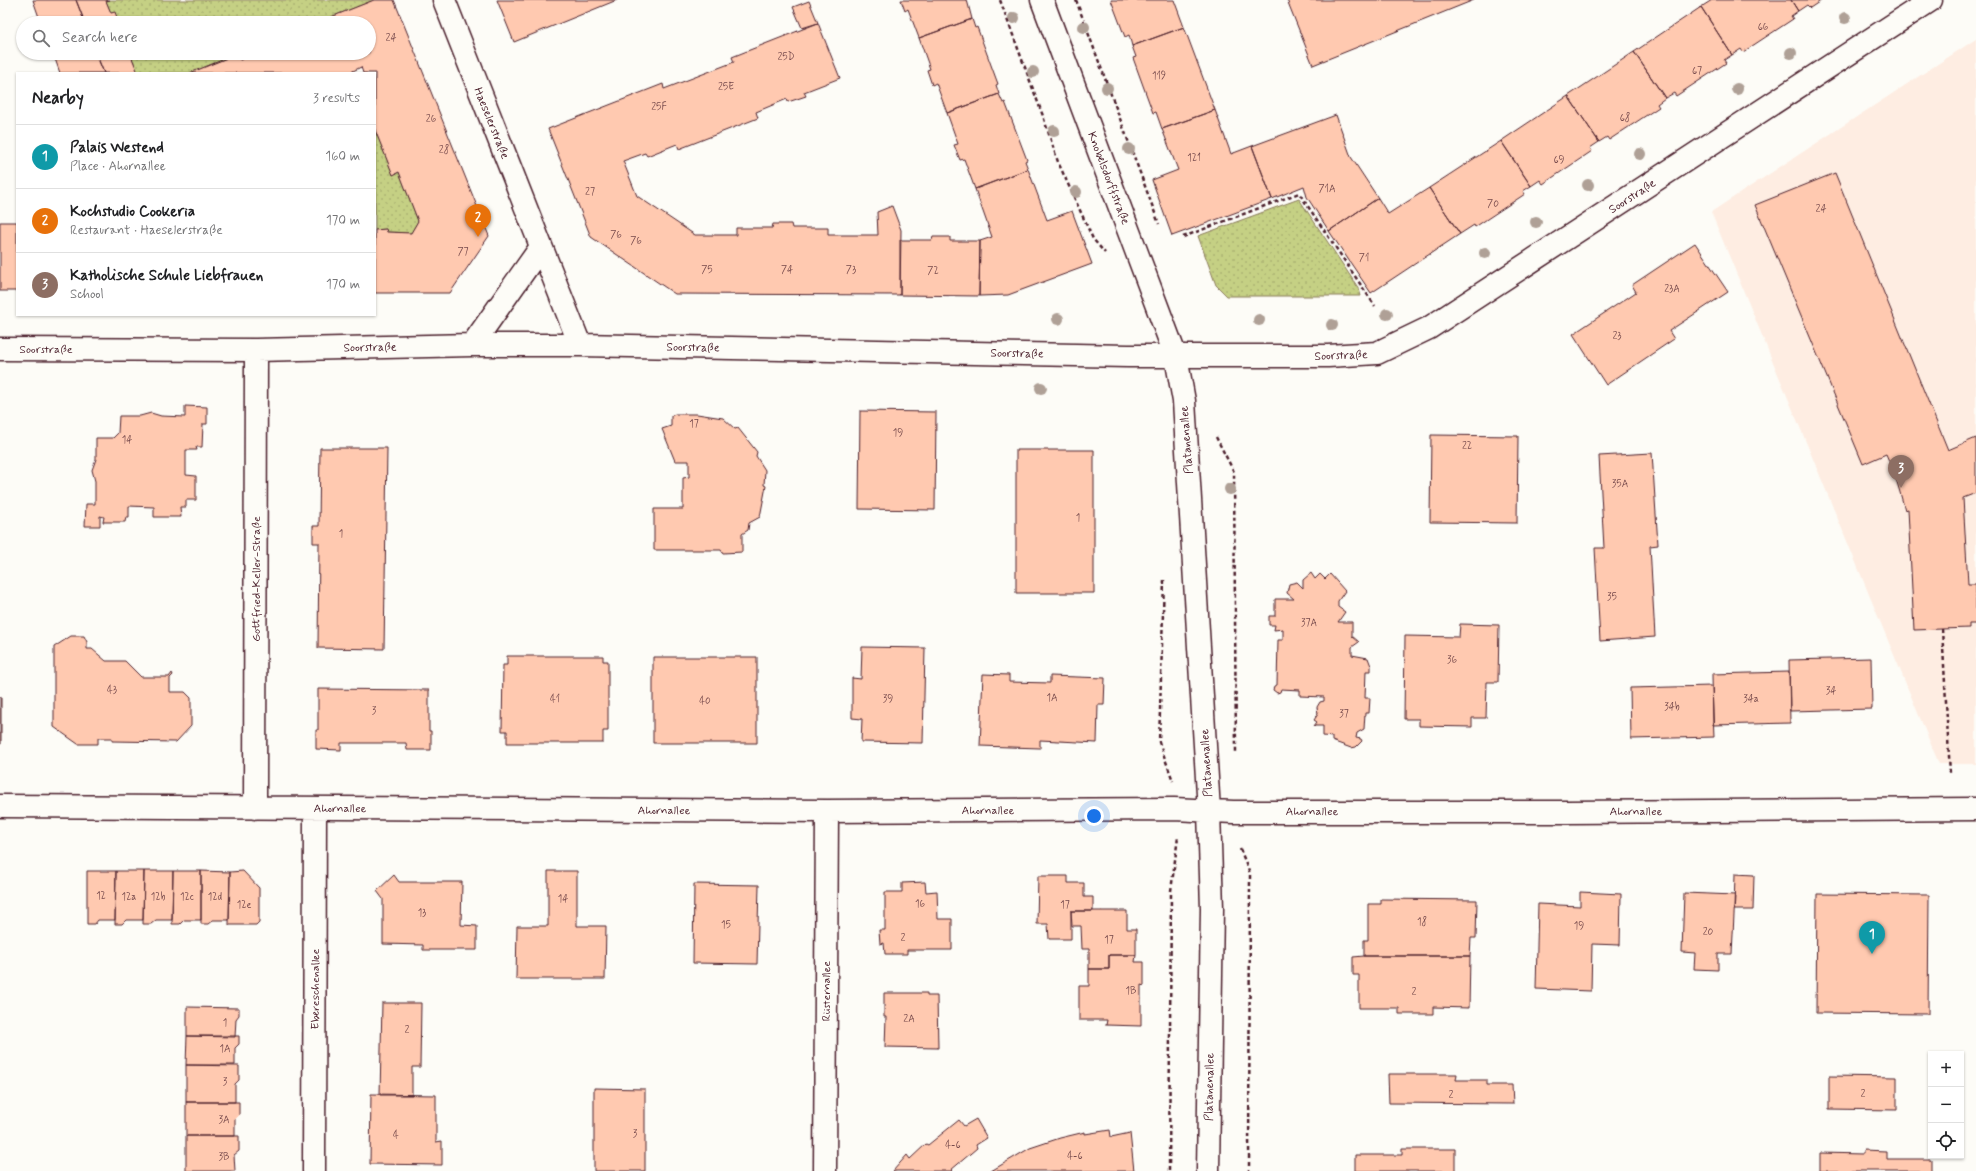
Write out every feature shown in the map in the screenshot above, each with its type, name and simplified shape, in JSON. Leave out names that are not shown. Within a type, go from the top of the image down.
[{"type":"street","name":"Haeselerstraße","points":[[444,0],[580,345]]},
{"type":"street","name":"Knobelsdorffstraße","points":[[1042,0],[1176,356]]},
{"type":"street","name":"Soorstraße","points":[[0,349],[256,350],[472,345],[580,345],[1176,356],[1328,356],[1377,353],[1429,328],[1931,0]]},
{"type":"street","points":[[472,345],[541,247]]},
{"type":"street","name":"Gottfried-Keller-Straße","points":[[256,350],[256,808]]},
{"type":"street","name":"Platanenallee","points":[[1176,356],[1186,422],[1209,811],[1212,909],[1208,1171]]},
{"type":"street","name":"Ahornallee","points":[[0,806],[827,812],[1574,812],[1976,809]]},
{"type":"street","name":"Ebereschenallee","points":[[314,1171],[316,808]]},
{"type":"street","name":"Rüsternallee","points":[[825,1171],[827,812]]},
{"type":"path","points":[[1000,0],[1043,116],[1058,162],[1093,239],[1109,258]]},
{"type":"path","points":[[1183,237],[1300,193],[1375,306]]},
{"type":"path","points":[[1213,432],[1234,472],[1236,756]]},
{"type":"path","points":[[1164,575],[1159,742],[1174,787]]},
{"type":"path","points":[[1942,629],[1950,774]]},
{"type":"path","points":[[1169,1171],[1171,891],[1178,836]]},
{"type":"path","points":[[1240,848],[1250,873],[1249,1171]]},
{"type":"shaded area","points":[[1976,39],[1976,764],[1939,764],[1711,212]]},
{"type":"green space","points":[[374,0],[334,16],[113,16],[106,1]]},
{"type":"green space","points":[[133,60],[222,60],[192,72],[138,72]]},
{"type":"green space","points":[[376,132],[393,175],[399,172],[418,221],[411,233],[387,232],[386,229],[376,230]]},
{"type":"green space","points":[[1299,199],[1359,289],[1361,296],[1227,296],[1216,285],[1198,236]]},
{"type":"building","points":[[33,0],[76,0],[82,16],[39,16]]},
{"type":"building","points":[[76,0],[110,0],[106,1],[111,13],[115,12],[116,16],[82,16]]},
{"type":"building","points":[[374,0],[394,0],[489,236],[450,293],[376,293],[376,230],[386,229],[387,232],[411,233],[418,221],[399,172],[393,175],[376,132],[376,72],[363,72],[361,67],[351,72],[192,72],[222,60],[376,60],[376,16],[334,16]]},
{"type":"building","points":[[497,0],[617,0],[514,42]]},
{"type":"building","points":[[901,0],[967,0],[972,19],[919,38],[908,9],[905,11]]},
{"type":"building","points":[[1111,0],[1174,0],[1184,27],[1132,46],[1129,35],[1125,37]]},
{"type":"building","points":[[1287,0],[1474,0],[1313,65]]},
{"type":"building","points":[[1712,0],[1791,0],[1798,11],[1791,16],[1793,19],[1743,52],[1741,49],[1732,55],[1701,7]]},
{"type":"building","points":[[1791,0],[1822,0],[1810,8],[1807,5],[1798,11]]},
{"type":"building","points":[[809,1],[818,23],[802,28],[793,7]]},
{"type":"building","points":[[1701,7],[1732,55],[1724,60],[1726,63],[1676,96],[1674,93],[1665,98],[1634,52]]},
{"type":"building","points":[[972,19],[975,28],[977,27],[998,84],[996,85],[999,94],[947,113],[936,83],[932,85],[927,70],[930,69],[919,38]]},
{"type":"building","points":[[818,23],[840,78],[804,92],[806,96],[788,102],[787,99],[756,112],[758,118],[679,149],[677,144],[647,156],[645,153],[623,161],[637,196],[695,235],[736,235],[736,228],[772,228],[773,224],[791,224],[792,228],[828,228],[828,235],[878,235],[877,212],[892,206],[901,230],[900,295],[675,294],[591,237],[548,129],[663,84],[664,89],[734,62],[732,57]]},
{"type":"building","points":[[1184,27],[1215,110],[1162,129],[1156,112],[1153,113],[1133,58],[1136,57],[1132,46]]},
{"type":"building","points":[[1634,52],[1665,98],[1657,104],[1659,107],[1609,140],[1607,137],[1599,142],[1568,96]]},
{"type":"building","points":[[55,60],[99,60],[104,72],[60,72]]},
{"type":"building","points":[[98,60],[133,60],[138,72],[104,72]]},
{"type":"building","points":[[999,94],[1003,103],[1005,102],[1027,160],[1025,161],[1028,169],[975,189],[964,159],[960,160],[954,145],[958,144],[947,113]]},
{"type":"building","points":[[1568,96],[1599,142],[1590,148],[1592,151],[1543,184],[1540,180],[1531,186],[1501,141]]},
{"type":"building","points":[[1215,110],[1231,154],[1252,146],[1272,199],[1172,236],[1152,180],[1178,170],[1162,129]]},
{"type":"building","points":[[1336,115],[1351,157],[1378,198],[1329,231],[1307,197],[1304,186],[1272,199],[1252,146]]},
{"type":"building","points":[[1501,141],[1531,186],[1523,191],[1525,194],[1475,227],[1474,225],[1460,234],[1429,188]]},
{"type":"building","points":[[1028,169],[1047,220],[1072,211],[1092,264],[1008,295],[979,296],[980,241],[992,237],[975,189]]},
{"type":"building","points":[[1835,173],[1948,450],[1976,438],[1976,493],[1963,498],[1968,584],[1976,584],[1976,624],[1969,624],[1969,628],[1914,630],[1908,509],[1905,510],[1895,475],[1886,454],[1863,464],[1755,205]]},
{"type":"building","points":[[1429,188],[1460,234],[1371,293],[1329,231],[1378,198],[1388,214]]},
{"type":"building","points":[[0,222],[16,222],[16,291],[0,291]]},
{"type":"building","points":[[933,237],[950,237],[950,241],[980,241],[979,296],[900,295],[900,240],[932,240]]},
{"type":"building","points":[[1695,243],[1728,292],[1669,331],[1674,339],[1606,385],[1573,334],[1636,292],[1632,285]]},
{"type":"building","points":[[185,406],[207,407],[207,424],[203,424],[202,447],[196,447],[197,450],[186,450],[186,475],[196,476],[196,500],[186,500],[186,507],[180,507],[181,517],[154,517],[154,507],[129,506],[129,517],[126,517],[125,522],[103,522],[104,517],[100,516],[100,526],[85,526],[86,504],[95,504],[95,481],[92,470],[96,459],[96,438],[113,438],[118,433],[119,416],[140,416],[151,413],[161,416],[185,417]]},
{"type":"building","points":[[860,411],[936,412],[935,510],[859,509]]},
{"type":"building","points":[[675,414],[697,414],[723,418],[735,429],[738,428],[757,452],[756,456],[765,470],[764,485],[766,486],[760,517],[749,523],[748,530],[742,534],[742,552],[723,553],[721,550],[654,550],[654,509],[683,509],[683,478],[689,477],[689,461],[675,461],[662,429],[671,426],[671,416]]},
{"type":"building","points":[[1431,435],[1518,436],[1517,523],[1430,522]]},
{"type":"building","points":[[320,448],[387,448],[384,649],[318,648],[319,543],[313,543],[313,526],[319,526]]},
{"type":"building","points":[[1016,450],[1094,450],[1094,593],[1016,593]]},
{"type":"building","points":[[1652,453],[1658,545],[1650,546],[1655,637],[1600,641],[1595,548],[1604,548],[1599,456]]},
{"type":"building","points":[[1311,573],[1315,579],[1320,574],[1325,579],[1330,574],[1345,591],[1338,601],[1338,607],[1345,612],[1338,622],[1352,622],[1352,636],[1359,642],[1352,647],[1352,655],[1368,658],[1371,666],[1371,671],[1366,671],[1365,698],[1370,698],[1369,713],[1365,713],[1364,729],[1357,733],[1356,738],[1361,739],[1362,741],[1356,747],[1351,748],[1332,741],[1332,737],[1323,736],[1323,726],[1314,726],[1317,722],[1314,720],[1318,714],[1317,707],[1320,702],[1324,701],[1324,697],[1300,696],[1300,690],[1281,689],[1280,692],[1277,693],[1273,690],[1274,686],[1277,685],[1278,640],[1283,640],[1283,629],[1274,630],[1275,625],[1269,625],[1269,616],[1275,616],[1275,599],[1294,599],[1287,593],[1289,584],[1297,582],[1303,588],[1303,580]]},
{"type":"building","points":[[1460,624],[1499,625],[1498,682],[1487,682],[1486,718],[1472,718],[1472,727],[1419,726],[1419,719],[1404,719],[1405,636],[1459,637]]},
{"type":"building","points":[[71,636],[84,636],[87,642],[87,649],[92,649],[106,661],[125,661],[141,677],[169,677],[172,673],[173,675],[170,678],[170,692],[185,692],[191,698],[191,726],[176,742],[112,741],[112,738],[98,738],[98,744],[78,744],[54,727],[54,647]]},
{"type":"building","points":[[862,647],[925,648],[923,743],[861,742],[862,719],[852,718],[852,678],[861,679]]},
{"type":"building","points":[[507,656],[603,656],[603,661],[608,661],[608,731],[603,731],[603,743],[507,743],[507,731],[502,731],[503,665],[507,665]]},
{"type":"building","points":[[653,657],[757,657],[757,743],[653,743]]},
{"type":"building","points":[[1871,658],[1872,709],[1790,711],[1789,660]]},
{"type":"building","points":[[1789,672],[1790,723],[1713,725],[1712,674]]},
{"type":"building","points":[[983,674],[1009,675],[1009,682],[1050,683],[1050,676],[1105,678],[1104,705],[1098,705],[1097,743],[1040,740],[1040,748],[980,746]]},
{"type":"building","points":[[1712,686],[1714,737],[1631,739],[1630,688]]},
{"type":"building","points":[[318,689],[429,690],[429,731],[431,731],[431,750],[407,750],[406,743],[341,743],[341,750],[316,749],[316,730],[318,730]]},
{"type":"building","points":[[1,697],[1,744],[0,744]]},
{"type":"building","points":[[87,871],[116,871],[115,920],[98,920],[95,924],[87,924]]},
{"type":"building","points":[[116,871],[144,871],[143,920],[126,920],[122,924],[115,924]]},
{"type":"building","points":[[144,871],[173,871],[172,920],[156,920],[151,924],[143,924]]},
{"type":"building","points":[[173,871],[201,871],[201,920],[184,920],[180,924],[172,924]]},
{"type":"building","points":[[201,871],[230,872],[229,920],[213,920],[208,924],[201,924]]},
{"type":"building","points":[[243,871],[259,888],[259,922],[256,925],[229,925],[230,872]]},
{"type":"building","points":[[548,871],[577,871],[577,926],[606,926],[605,979],[516,979],[517,926],[548,926]]},
{"type":"building","points":[[1735,874],[1754,875],[1753,910],[1734,910]]},
{"type":"building","points":[[394,875],[399,882],[462,882],[461,925],[477,926],[477,950],[423,950],[423,945],[383,944],[383,899],[377,891]]},
{"type":"building","points":[[1038,876],[1068,876],[1068,883],[1084,883],[1084,897],[1093,897],[1093,911],[1071,911],[1071,939],[1049,939],[1048,924],[1037,924]]},
{"type":"building","points":[[925,882],[926,892],[937,891],[938,919],[952,919],[952,950],[907,950],[907,954],[885,954],[884,943],[880,944],[879,930],[885,930],[885,892],[902,892],[902,883]]},
{"type":"building","points":[[694,884],[759,885],[757,964],[693,963]]},
{"type":"building","points":[[1580,892],[1621,894],[1620,945],[1592,944],[1591,991],[1536,989],[1538,904],[1580,906]]},
{"type":"building","points":[[1684,893],[1735,895],[1732,954],[1718,954],[1718,970],[1694,969],[1695,953],[1682,952]]},
{"type":"building","points":[[1817,894],[1929,895],[1928,1014],[1816,1013]]},
{"type":"building","points":[[1381,899],[1477,900],[1476,938],[1471,938],[1470,956],[1364,956],[1364,940],[1368,940],[1368,904],[1381,904]]},
{"type":"building","points":[[1071,911],[1127,911],[1127,929],[1136,929],[1136,955],[1109,955],[1109,969],[1089,969],[1089,949],[1082,949],[1081,926],[1072,926]]},
{"type":"building","points":[[1109,955],[1136,955],[1135,962],[1144,962],[1144,986],[1141,985],[1141,1026],[1106,1025],[1107,1020],[1079,1020],[1079,986],[1089,986],[1089,969],[1109,969]]},
{"type":"building","points":[[1470,956],[1469,1008],[1433,1007],[1433,1014],[1399,1014],[1399,1008],[1359,1008],[1359,975],[1353,975],[1353,957]]},
{"type":"building","points":[[884,993],[927,993],[927,996],[937,996],[938,1048],[885,1047],[886,1017],[884,1017]]},
{"type":"building","points":[[382,1003],[421,1003],[420,1067],[412,1067],[412,1095],[380,1095]]},
{"type":"building","points":[[187,1007],[239,1008],[239,1015],[236,1019],[235,1037],[187,1036]]},
{"type":"building","points":[[187,1036],[239,1036],[239,1044],[235,1048],[235,1065],[186,1065]]},
{"type":"building","points":[[186,1065],[239,1066],[239,1080],[235,1084],[235,1102],[186,1102]]},
{"type":"building","points":[[1388,1074],[1457,1074],[1456,1080],[1487,1080],[1487,1085],[1512,1085],[1513,1104],[1389,1103]]},
{"type":"building","points":[[1829,1076],[1897,1077],[1897,1110],[1829,1109]]},
{"type":"building","points":[[594,1088],[645,1089],[645,1171],[594,1171]]},
{"type":"building","points":[[371,1094],[436,1095],[436,1142],[442,1141],[442,1165],[370,1164]]},
{"type":"building","points":[[186,1102],[239,1102],[239,1115],[235,1119],[235,1136],[186,1136]]},
{"type":"building","points":[[976,1119],[987,1138],[976,1145],[977,1148],[951,1170],[952,1171],[893,1171],[907,1155],[910,1159],[926,1144],[928,1145],[959,1120],[964,1126]]},
{"type":"building","points":[[1110,1130],[1111,1137],[1130,1133],[1134,1171],[991,1171],[1030,1148],[1060,1138],[1085,1132],[1085,1134]]},
{"type":"building","points":[[186,1136],[239,1136],[239,1151],[234,1155],[235,1171],[186,1171]]},
{"type":"building","points":[[1402,1149],[1455,1149],[1455,1171],[1355,1171],[1355,1155],[1402,1155]]},
{"type":"building","points":[[1863,1150],[1887,1151],[1887,1159],[1932,1159],[1932,1171],[1820,1171],[1820,1153],[1863,1154]]},
{"type":"place","name":"Kochstudio Cookeria","points":[[478,237]]},
{"type":"place","name":"Katholische Schule Liebfrauen","points":[[1901,488]]},
{"type":"place","name":"Palais Westend","points":[[1872,954]]}]
